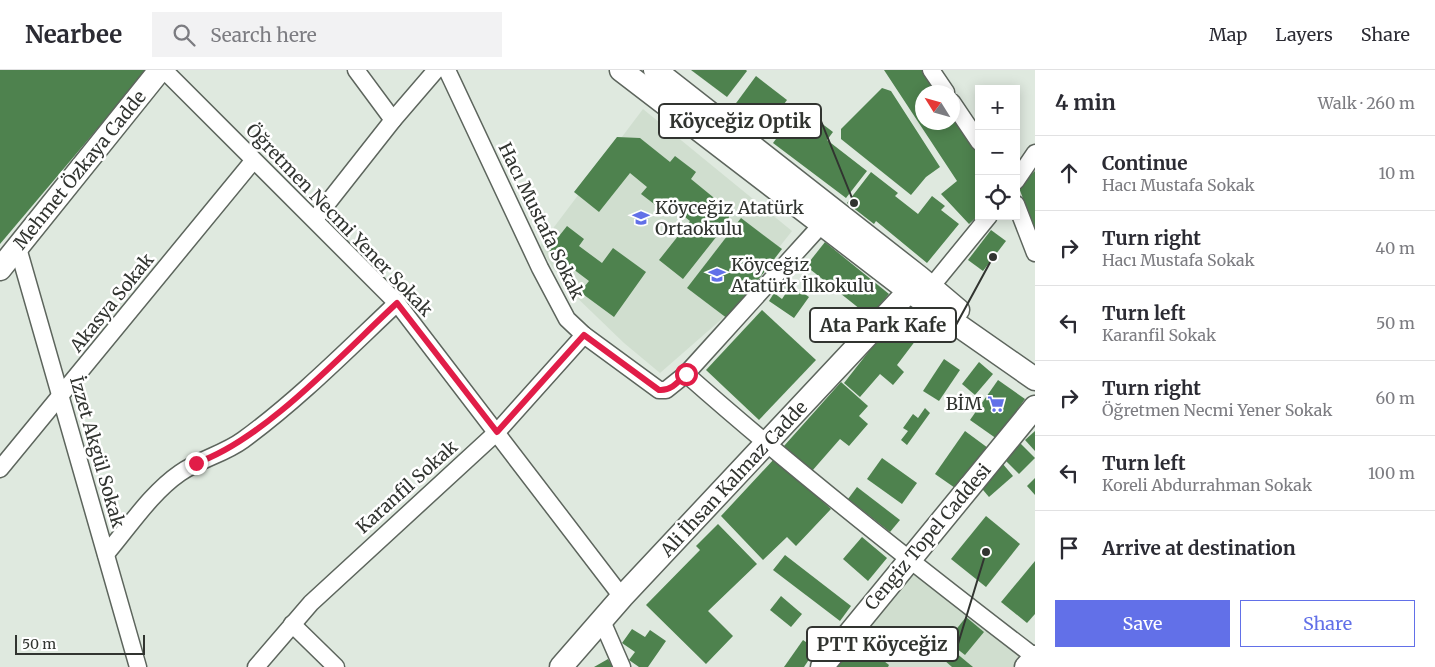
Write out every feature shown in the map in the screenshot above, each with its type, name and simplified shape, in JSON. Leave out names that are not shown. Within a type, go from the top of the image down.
[{"type":"street","name":"Öğretmen Necmi Yener Sokak","points":[[162,70],[253,161],[315,219],[397,303],[622,597]]},
{"type":"street","name":"Mehmet Özkaya Cadde","points":[[0,269],[162,70]]},
{"type":"street","points":[[356,70],[393,120]]},
{"type":"street","points":[[315,219],[393,120],[436,70]]},
{"type":"street","name":"Hacı Mustafa Sokak","points":[[447,70],[559,306],[567,319],[584,335],[659,390],[666,390],[676,384],[686,374]]},
{"type":"street","points":[[621,70],[909,291],[1035,378]]},
{"type":"street","points":[[655,70],[931,287],[1035,378]]},
{"type":"street","points":[[931,70],[941,85]]},
{"type":"street","points":[[960,114],[975,136]]},
{"type":"street","points":[[1020,175],[1035,153]]},
{"type":"street","name":"Akasya Sokak","points":[[0,469],[253,161]]},
{"type":"street","points":[[1020,214],[1035,253]]},
{"type":"street","points":[[931,287],[986,220]]},
{"type":"street","points":[[822,224],[686,374],[767,445],[908,560],[1035,657],[1026,667]]},
{"type":"street","name":"İzzet Akgül Sokak","points":[[18,248],[138,667]]},
{"type":"street","name":"Ali İhsan Kalmaz Cadde","points":[[561,667],[622,597],[767,445],[909,291]]},
{"type":"street","points":[[106,554],[169,480],[196,463],[224,452],[243,440],[303,390],[397,303]]},
{"type":"street","name":"Karanfil Sokak","points":[[256,667],[292,624],[335,580],[497,432],[584,335]]},
{"type":"street","name":"Cengiz Topel Caddesi","points":[[822,667],[1035,407]]},
{"type":"street","points":[[602,621],[622,667]]},
{"type":"street","points":[[292,624],[336,667]]},
{"type":"shaded area","name":"Köyceğiz Atatürk Ortaokulu","points":[[643,109],[792,231],[723,318],[660,373],[624,343],[567,288],[539,247]]},
{"type":"shaded area","points":[[909,569],[1022,657],[1013,667],[831,667]]},
{"type":"building","points":[[0,70],[147,70],[0,244]]},
{"type":"building","points":[[691,70],[746,70],[747,71],[727,97]]},
{"type":"building","points":[[884,70],[923,70],[934,85],[915,85],[915,117]]},
{"type":"building","points":[[756,76],[787,100],[762,134],[731,110]]},
{"type":"building","points":[[882,88],[891,91],[940,167],[926,177],[911,195],[841,139],[841,129]]},
{"type":"building","points":[[800,107],[833,132],[827,140],[867,171],[846,198],[773,143]]},
{"type":"building","points":[[960,123],[975,143],[975,219],[969,224],[941,194],[957,181],[923,130],[960,130]]},
{"type":"building","points":[[617,137],[640,138],[670,162],[675,156],[696,172],[691,179],[730,211],[728,222],[683,279],[659,260],[690,221],[667,203],[662,210],[641,194],[647,187],[630,173],[599,212],[574,192]]},
{"type":"building","points":[[1035,171],[1035,231],[1020,190],[1020,183]]},
{"type":"building","points":[[871,172],[898,193],[895,196],[918,214],[932,196],[945,206],[941,210],[959,224],[927,263],[876,221],[874,224],[847,203]]},
{"type":"building","points":[[741,218],[782,249],[728,319],[687,288]]},
{"type":"building","points":[[567,226],[584,239],[579,246],[602,263],[613,248],[646,272],[614,317],[580,292],[589,281],[548,250]]},
{"type":"building","points":[[991,230],[1006,241],[983,271],[968,260]]},
{"type":"building","points":[[825,242],[889,294],[870,317],[806,266]]},
{"type":"building","points":[[783,279],[809,297],[794,318],[769,301],[774,293],[782,299],[786,293],[778,287]]},
{"type":"building","points":[[910,309],[923,318],[913,332],[919,336],[897,365],[904,372],[893,385],[880,374],[860,397],[844,383],[895,318],[900,323]]},
{"type":"building","points":[[762,310],[816,360],[759,420],[706,370]]},
{"type":"building","points":[[944,359],[960,370],[939,401],[923,391]]},
{"type":"building","points":[[979,362],[993,374],[975,395],[962,384]]},
{"type":"building","points":[[998,380],[1025,399],[997,439],[970,420]]},
{"type":"building","points":[[841,382],[868,406],[859,416],[868,424],[849,446],[840,439],[812,471],[784,446]]},
{"type":"building","points":[[925,408],[930,413],[907,445],[901,440],[908,431],[903,428],[913,414],[918,418]]},
{"type":"building","points":[[965,431],[988,448],[958,490],[935,474]]},
{"type":"building","points":[[1035,431],[1035,451],[1025,440]]},
{"type":"building","points":[[1015,438],[1035,458],[1019,474],[999,454]]},
{"type":"building","points":[[775,458],[831,509],[796,546],[787,537],[763,560],[721,516]]},
{"type":"building","points":[[882,458],[917,483],[902,504],[867,479]]},
{"type":"building","points":[[1002,463],[1013,476],[989,497],[978,484]]},
{"type":"building","points":[[1035,478],[1035,495],[1027,486]]},
{"type":"building","points":[[857,487],[900,520],[890,532],[848,499]]},
{"type":"building","points":[[986,516],[1020,544],[986,587],[951,559]]},
{"type":"building","points":[[718,524],[757,564],[708,611],[733,636],[706,664],[646,605],[700,550],[696,546]]},
{"type":"building","points":[[862,537],[887,558],[868,581],[843,559]]},
{"type":"building","points":[[785,555],[851,606],[840,621],[773,570]]},
{"type":"building","points":[[1035,561],[1035,614],[1027,623],[1001,602]]},
{"type":"building","points":[[781,596],[802,614],[791,627],[770,610]]},
{"type":"building","points":[[966,617],[984,632],[965,655],[947,641]]},
{"type":"building","points":[[632,629],[645,637],[650,630],[666,641],[648,667],[639,667],[629,660],[635,652],[622,643]]},
{"type":"building","points":[[803,640],[816,649],[804,667],[784,667]]},
{"type":"building","points":[[857,640],[889,665],[888,667],[836,667]]},
{"type":"building","points":[[944,643],[973,667],[952,667],[936,653]]},
{"type":"building","points":[[608,659],[613,667],[594,667]]},
{"type":"place","name":"Köyceğiz Optik","points":[[854,203]]},
{"type":"place","name":"Köyceğiz Atatürk Ortaokulu","points":[[641,218]]},
{"type":"place","name":"Ata Park Kafe","points":[[993,257]]},
{"type":"place","name":"Köyceğiz Atatürk İlkokulu","points":[[717,275]]},
{"type":"place","name":"BİM","points":[[996,404]]},
{"type":"place","name":"PTT Köyceğiz","points":[[986,552]]},
{"type":"route","points":[[196,463],[224,452],[267,421],[397,303],[497,432],[584,335],[659,390],[666,390],[676,384],[686,374]]}]
